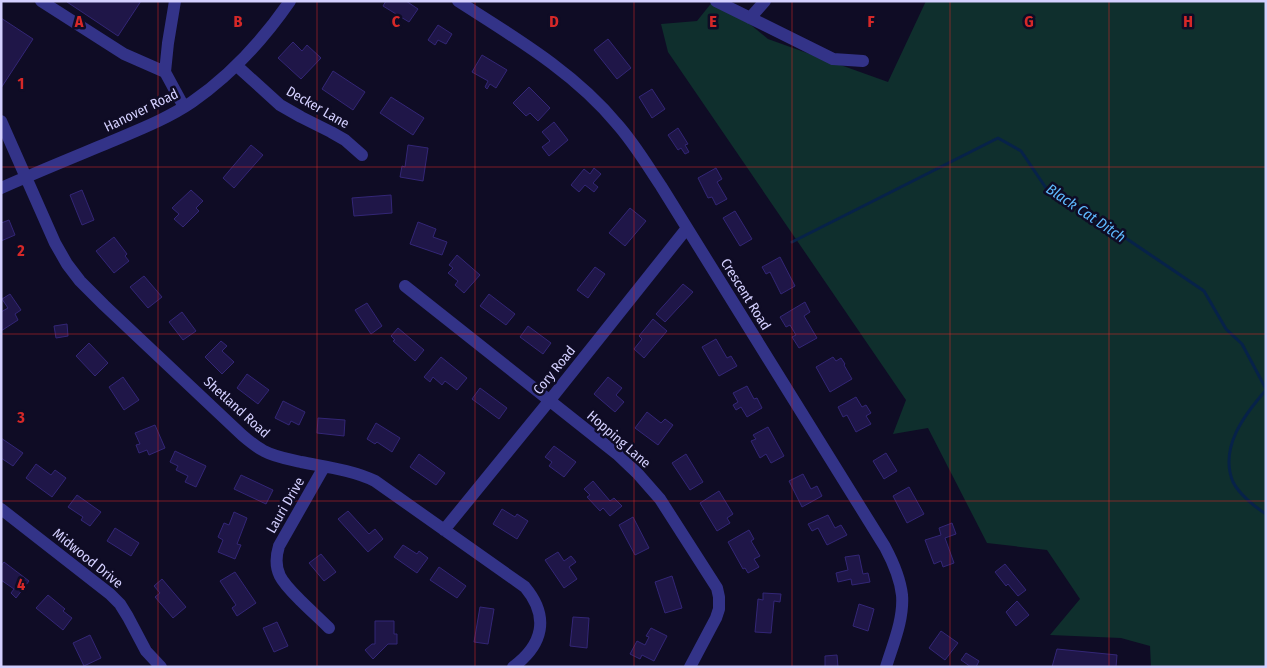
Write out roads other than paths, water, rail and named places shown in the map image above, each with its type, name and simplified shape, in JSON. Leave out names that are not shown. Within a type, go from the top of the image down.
[{"type":"street","points":[[41,1],[124,54],[164,72],[184,107]]},
{"type":"street","points":[[164,72],[175,1]]},
{"type":"street","name":"Hanover Road","points":[[1,188],[136,131],[184,107],[237,66],[267,32],[290,1]]},
{"type":"street","name":"Crescent Road","points":[[458,1],[520,40],[544,58],[596,101],[635,146],[894,564],[900,580],[902,606],[899,624],[886,667]]},
{"type":"street","points":[[716,1],[833,59],[864,61]]},
{"type":"street","points":[[750,18],[765,1]]},
{"type":"street","name":"Decker Lane","points":[[237,66],[280,105],[345,140],[362,154]]},
{"type":"street","name":"Shetland Road","points":[[1,121],[55,243],[67,264],[80,281],[252,443],[280,458],[362,475],[375,482],[524,587],[531,594],[539,614],[538,638],[532,650],[513,667]]},
{"type":"street","name":"Cory Road","points":[[444,530],[687,228]]},
{"type":"street","name":"Hopping Lane","points":[[405,286],[617,454],[660,499],[714,581],[719,597],[719,609],[716,618],[690,667]]},
{"type":"street","name":"Lauri Drive","points":[[324,467],[279,546],[276,555],[276,565],[279,574],[288,588],[329,628]]},
{"type":"street","name":"Midwood Drive","points":[[1,508],[110,594],[120,604],[146,651],[161,667]]},
{"type":"waterway","name":"Black Cat Ditch","points":[[792,242],[998,138],[1021,151],[1046,188],[1127,239],[1204,291],[1226,329],[1242,344],[1266,389]]},
{"type":"waterway","name":"Black Cat Ditch","points":[[1266,390],[1242,421],[1231,445],[1229,457],[1229,469],[1236,487],[1248,500],[1266,514]]}]
